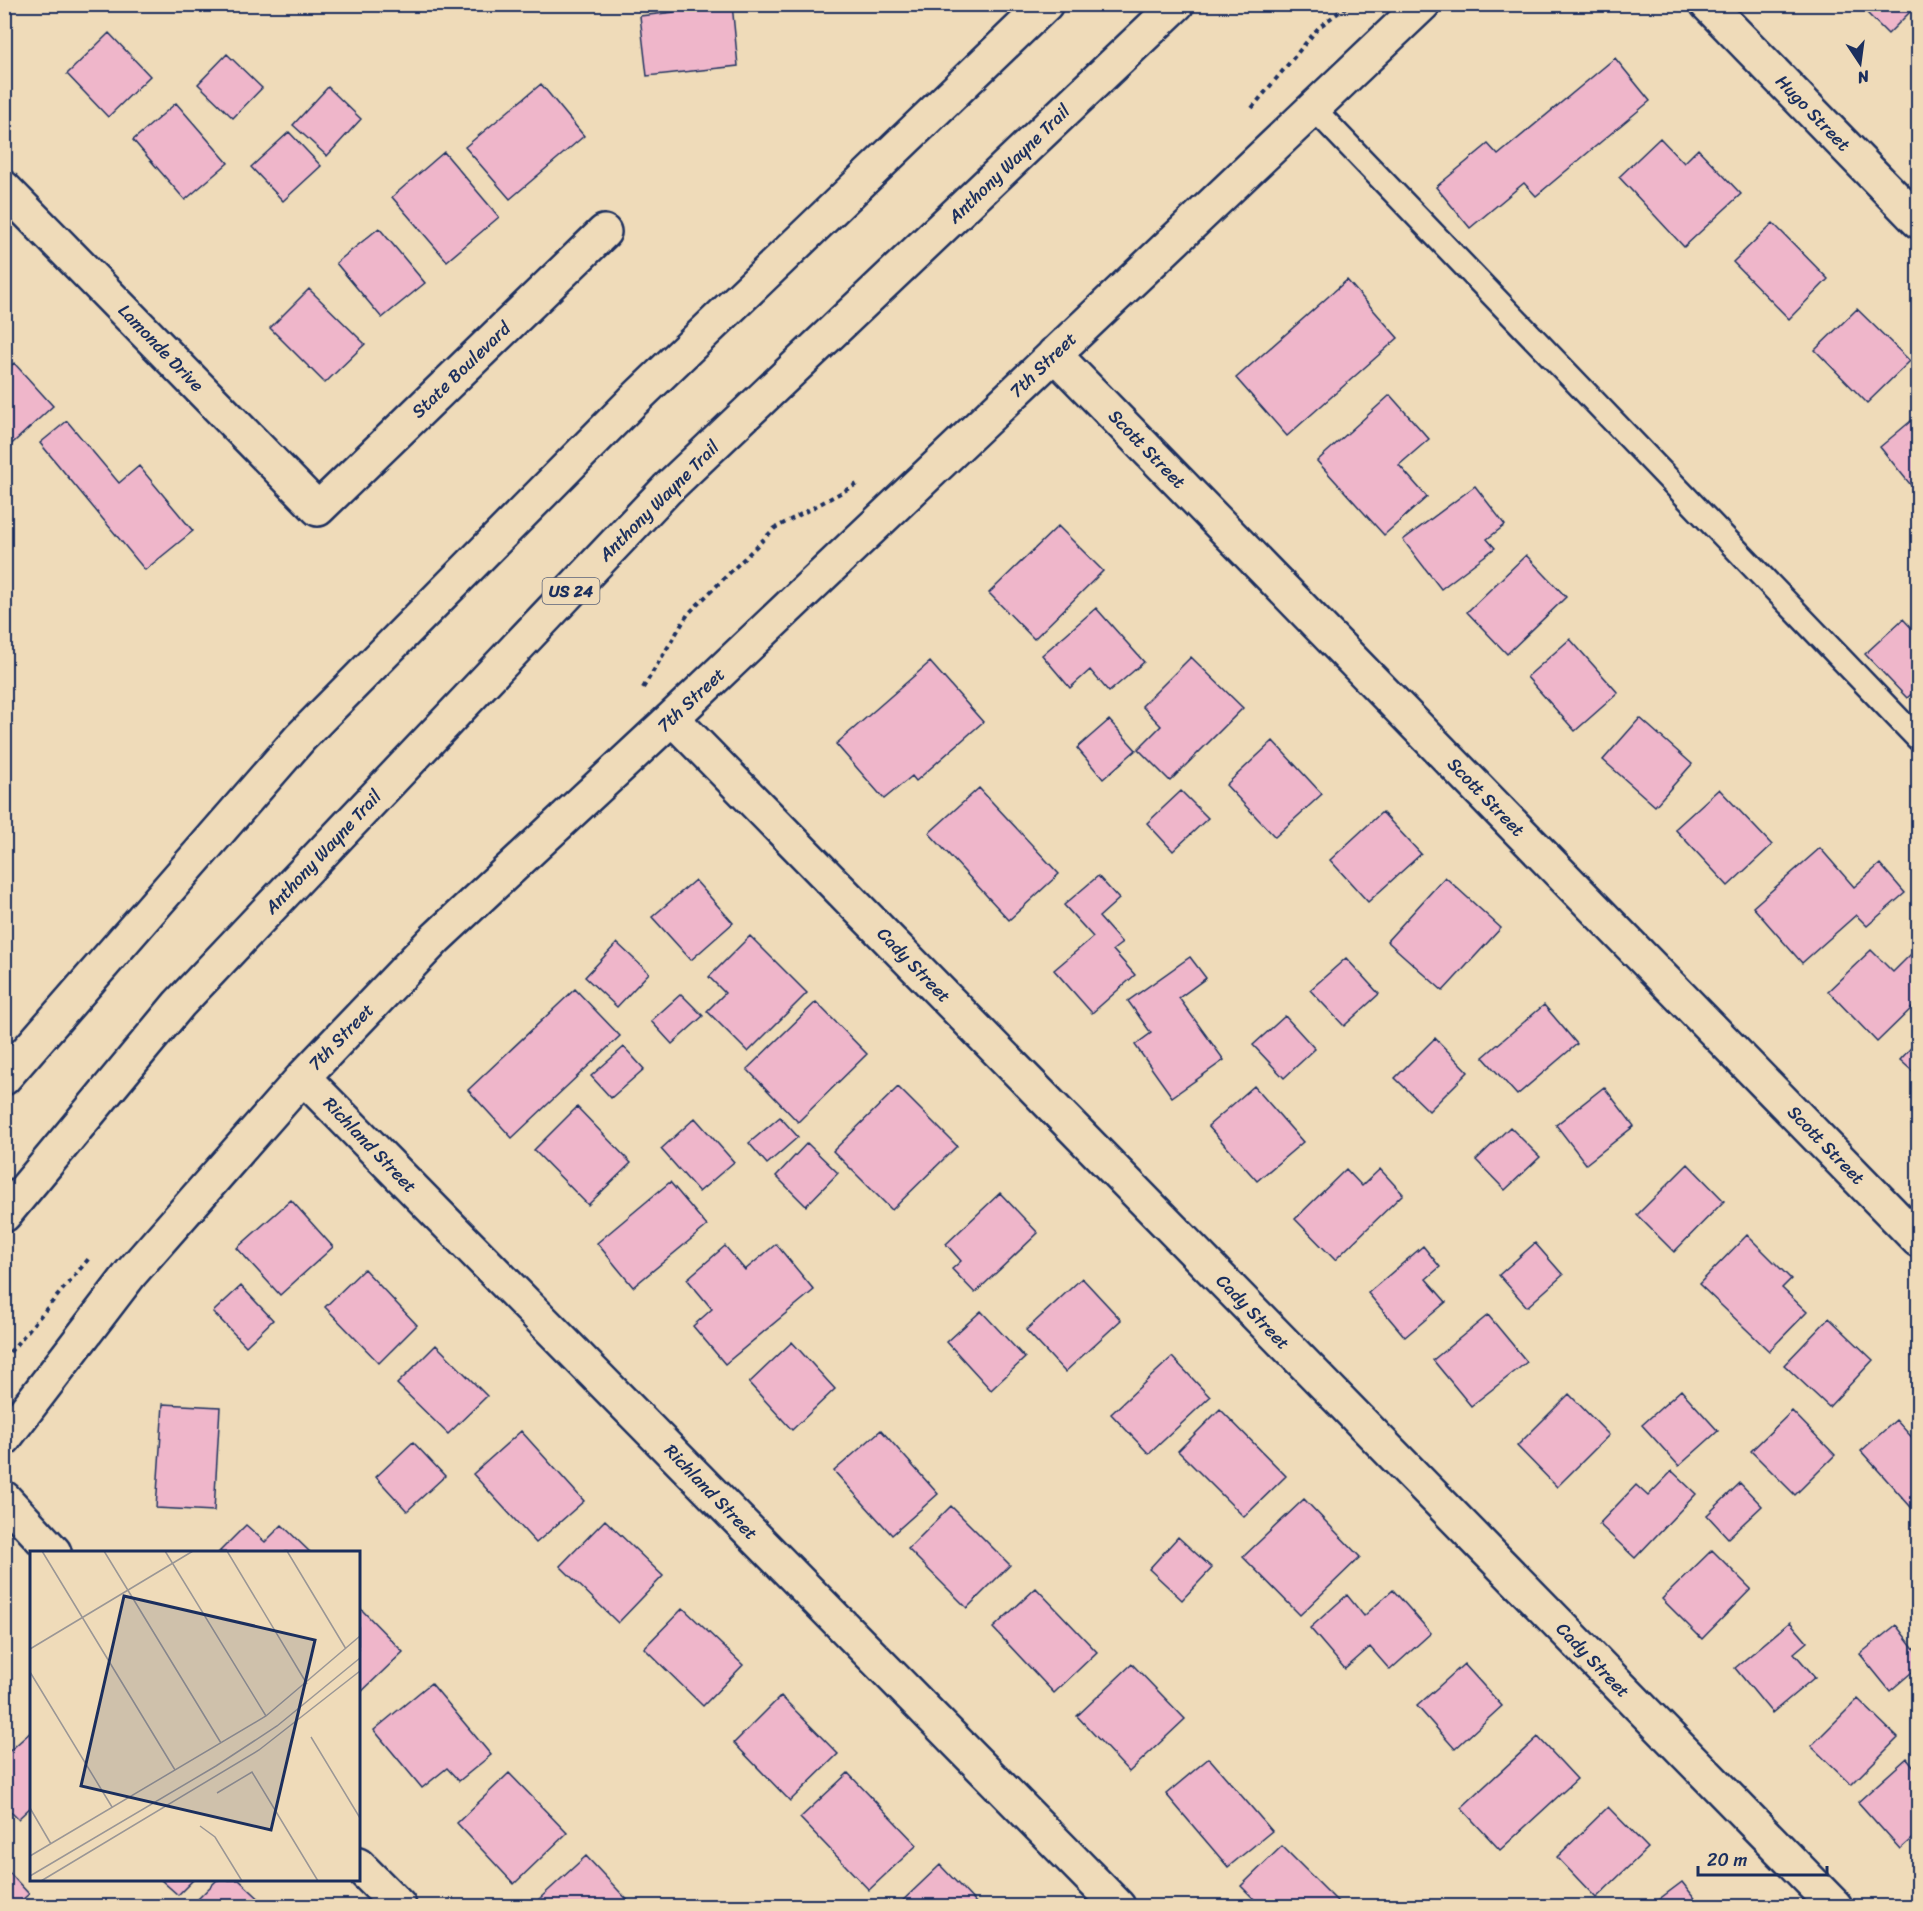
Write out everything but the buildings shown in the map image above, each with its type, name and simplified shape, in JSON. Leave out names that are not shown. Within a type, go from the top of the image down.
[{"type":"main road","points":[[4,1078],[300,738],[632,402],[1046,4]]},
{"type":"main road","name":"Anthony Wayne Trail","points":[[4,1215],[179,1004],[668,489],[1177,4]]},
{"type":"main road","name":"7th Street","points":[[4,1439],[130,1273],[303,1077],[435,939],[672,718],[1423,4]]},
{"type":"main road","name":"Hugo Street","points":[[1707,4],[1918,221]]},
{"type":"main road","name":"Lamonde Drive","points":[[4,188],[318,509]]},
{"type":"main road","name":"State Boulevard","points":[[318,509],[604,232]]},
{"type":"main road","name":"Scott Street","points":[[1054,354],[1918,1240]]},
{"type":"main road","name":"Cady Street","points":[[672,718],[1835,1906]]},
{"type":"main road","name":"Richland Street","points":[[303,1077],[1118,1906]]},
{"type":"main road","points":[[4,1498],[53,1551]]},
{"type":"main road","points":[[360,1867],[399,1906]]},
{"type":"lane","points":[[1314,109],[1918,739]]}]
